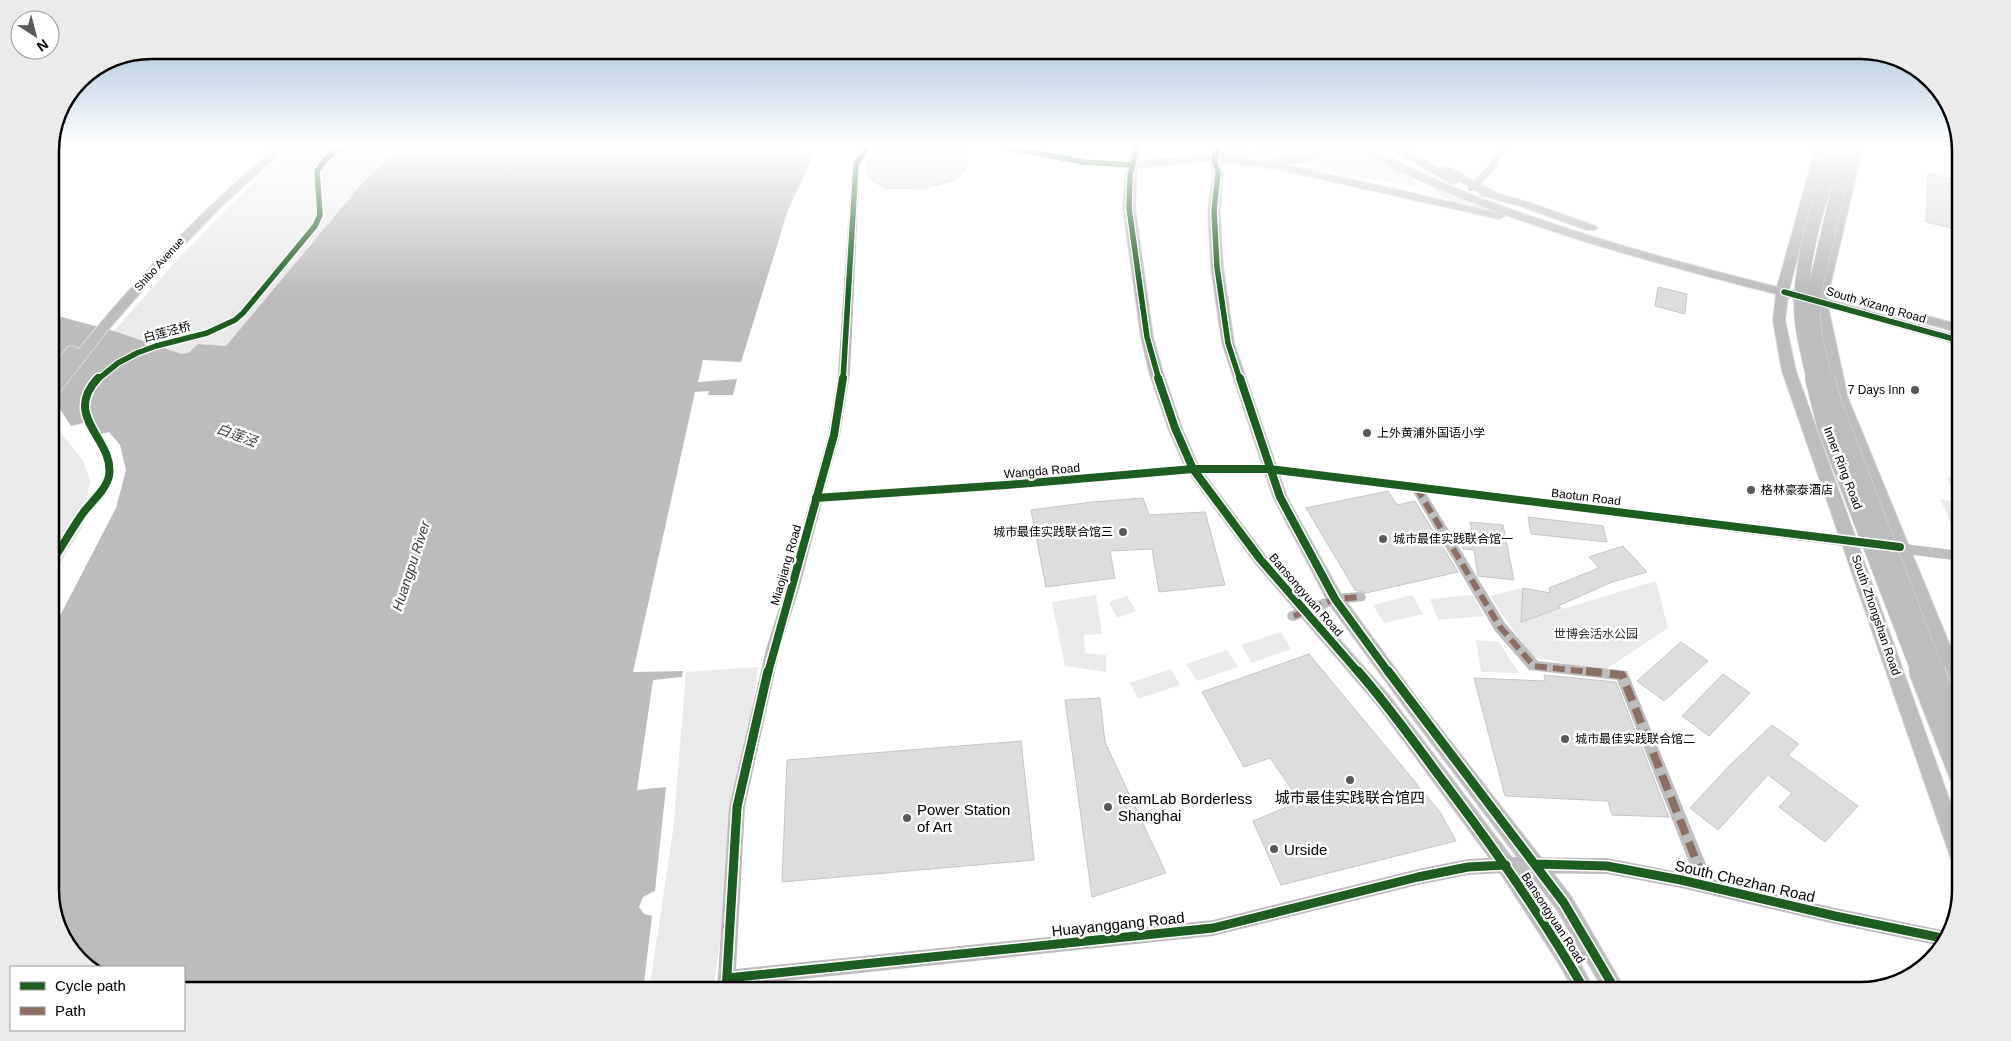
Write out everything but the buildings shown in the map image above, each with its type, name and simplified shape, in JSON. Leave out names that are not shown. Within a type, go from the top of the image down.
[{"type":"highway","name":"Inner Ring Road","points":[[1822,196],[1807,250],[1803,278],[1802,320],[1813,374],[1826,426],[1952,754]]},
{"type":"highway","name":"Inner Ring Road","points":[[1837,196],[1816,285],[1813,317],[1816,337],[1832,401],[1952,718]]},
{"type":"main road","name":"Shibo Avenue","points":[[59,368],[213,196]]},
{"type":"main road","name":"Shibo Avenue","points":[[59,383],[164,250],[225,196]]},
{"type":"main road","name":"Bansongyuan Road","points":[[1130,196],[1129,208],[1148,337],[1156,372],[1175,428],[1193,469],[1300,613],[1383,700],[1506,865],[1566,957],[1580,982]]},
{"type":"main road","name":"Bansongyuan Road","points":[[1216,196],[1214,211],[1217,267],[1228,343],[1280,497],[1335,599],[1411,703],[1536,864],[1564,903],[1611,982]]},
{"type":"main road","name":"South Xizang Road","points":[[1408,196],[1569,232]]},
{"type":"main road","points":[[1437,196],[1459,207]]},
{"type":"main road","name":"South Xizang Road","points":[[1466,196],[1523,218],[1675,266],[1784,288],[1952,328]]},
{"type":"main road","name":"South Xizang Road","points":[[1494,196],[1675,255],[1784,288]]},
{"type":"main road","name":"South Zhongshan Road","points":[[1808,196],[1784,288],[1778,320],[1789,372],[1952,833]]},
{"type":"main road","points":[[1846,196],[1822,297],[1840,398],[1952,672]]},
{"type":"main road","name":"South Xizang Road","points":[[1822,297],[1952,338]]},
{"type":"street","name":"Miaojiang Road","points":[[726,982],[737,807],[773,649],[793,586],[834,434],[844,374],[854,196]]},
{"type":"street","name":"Wangda Road","points":[[816,498],[1006,485],[1193,469],[1269,469]]},
{"type":"street","name":"Baotun Road","points":[[1269,469],[1952,555]]},
{"type":"street","points":[[1416,487],[1500,627],[1534,666],[1622,675],[1706,885]]},
{"type":"street","points":[[1300,613],[1335,599],[1359,597]]},
{"type":"street","name":"South Chezhan Road","points":[[1506,865],[1607,866],[1706,885],[1835,916],[1939,937]]},
{"type":"street","name":"Huayanggang Road","points":[[752,982],[1213,928],[1418,877],[1468,867],[1506,865]]},
{"type":"green space","points":[[241,196],[352,196],[226,346],[198,344],[187,353],[182,354],[114,331],[177,260]]},
{"type":"green space","points":[[1443,196],[1458,196],[1502,214],[1470,208]]},
{"type":"green space","points":[[59,431],[83,460],[90,480],[82,528],[59,565]]},
{"type":"green space","points":[[1947,477],[1952,478],[1952,488]]},
{"type":"green space","points":[[1940,499],[1952,502],[1952,526]]},
{"type":"green space","name":"世博会活水公园","points":[[1656,581],[1668,628],[1602,672],[1531,656],[1490,596],[1523,588],[1522,621]]},
{"type":"green space","points":[[1096,595],[1102,634],[1084,635],[1085,653],[1106,655],[1106,672],[1065,666],[1052,602]]},
{"type":"green space","points":[[1412,595],[1423,614],[1384,623],[1373,605]]},
{"type":"green space","points":[[1473,595],[1484,616],[1438,620],[1430,599]]},
{"type":"green space","points":[[1127,596],[1136,611],[1117,618],[1109,602]]},
{"type":"green space","points":[[1281,632],[1291,649],[1252,663],[1241,645]]},
{"type":"green space","points":[[1476,640],[1499,642],[1519,673],[1481,672]]},
{"type":"green space","points":[[1227,650],[1238,667],[1197,681],[1186,664]]},
{"type":"green space","points":[[758,667],[714,982],[650,982],[673,831],[686,672]]},
{"type":"green space","points":[[1171,669],[1180,685],[1138,699],[1130,683]]},
{"type":"water","points":[[352,196],[795,196],[788,210],[741,362],[703,360],[698,382],[737,379],[733,395],[708,395],[709,391],[695,392],[633,672],[683,671],[682,677],[653,680],[637,790],[666,787],[655,891],[643,897],[639,907],[644,914],[652,916],[644,982],[185,982],[185,966],[99,966],[74,941],[64,920],[59,896],[59,618],[116,508],[126,470],[120,445],[109,432],[100,434],[87,422],[71,426],[59,408],[59,316],[114,331],[182,354],[188,353],[198,344],[226,346]]},
{"type":"marked path","points":[[1416,487],[1500,627],[1534,666],[1622,675],[1706,885]]},
{"type":"marked path","points":[[1294,616],[1335,599],[1359,597]]},
{"type":"cycle path","name":"白莲泾桥","points":[[59,551],[109,477],[107,461],[86,418],[84,407],[86,395],[94,383],[101,375],[127,357],[156,346],[197,336],[235,320],[243,313],[315,226],[320,215],[319,196]]},
{"type":"cycle path","points":[[727,982],[737,807],[773,649],[793,586],[834,435],[844,374],[854,196]]},
{"type":"cycle path","points":[[1129,196],[1129,208],[1147,337],[1156,372],[1175,428],[1193,469],[1260,559],[1383,700],[1506,865],[1566,957],[1580,982]]},
{"type":"cycle path","points":[[1216,196],[1214,211],[1217,267],[1228,343],[1280,497],[1335,599],[1411,703],[1564,903],[1611,982]]},
{"type":"cycle path","points":[[1784,292],[1952,339]]},
{"type":"cycle path","points":[[816,498],[1006,485],[1193,469],[1269,469],[1900,547]]},
{"type":"cycle path","points":[[1536,864],[1607,866],[1681,880],[1835,916],[1939,937]]},
{"type":"cycle path","points":[[727,978],[1213,928],[1418,877],[1468,867],[1506,865]]},
{"type":"place","name":"7 Days Inn","points":[[1915,390]]},
{"type":"place","name":"上外黄浦外国语小学","points":[[1367,433]]},
{"type":"place","name":"格林豪泰酒店","points":[[1751,490]]},
{"type":"place","name":"城市最佳实践联合馆三","points":[[1123,532]]},
{"type":"place","name":"城市最佳实践联合馆一","points":[[1383,539]]},
{"type":"place","name":"城市最佳实践联合馆二","points":[[1565,739]]},
{"type":"place","name":"城市最佳实践联合馆四","points":[[1350,780]]},
{"type":"place","name":"teamLab Borderless Shanghai","points":[[1108,807]]},
{"type":"place","name":"Power Station of Art","points":[[907,818]]},
{"type":"place","name":"Urside","points":[[1274,849]]},
{"type":"water label","name":"白莲泾","points":[[237,435]]},
{"type":"water label","name":"Huangpu River","points":[[411,566]]}]
